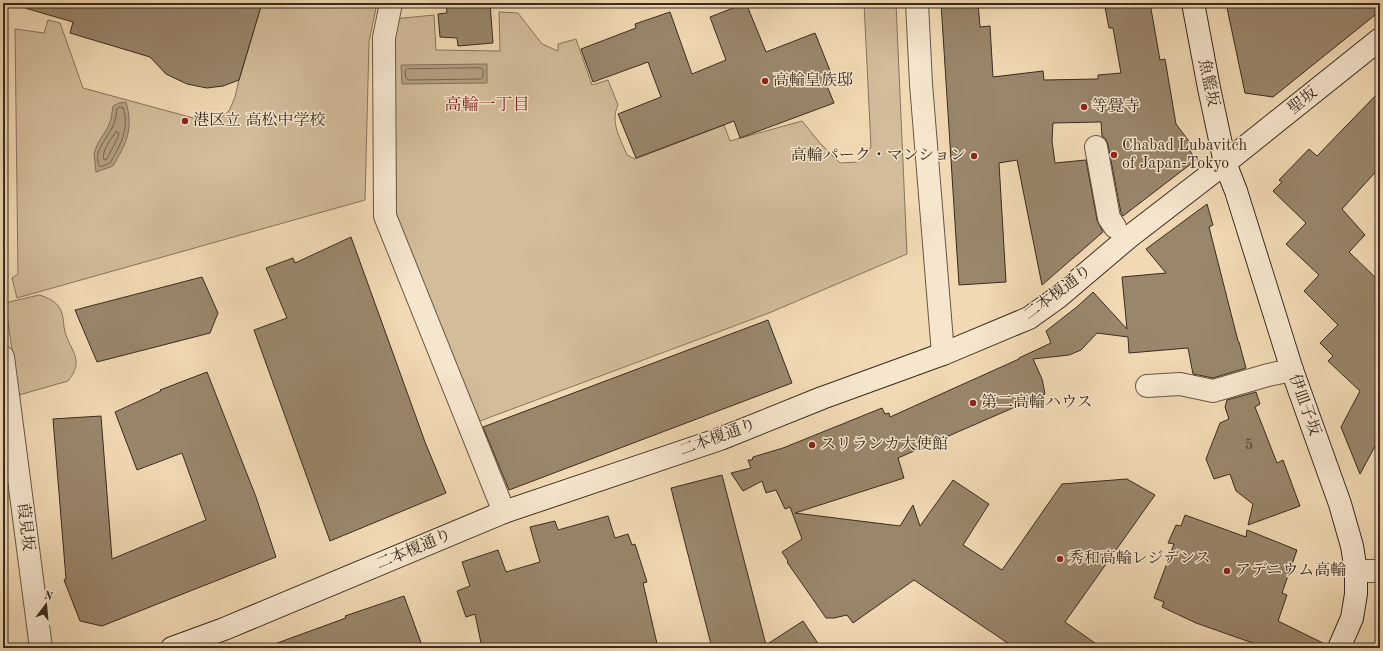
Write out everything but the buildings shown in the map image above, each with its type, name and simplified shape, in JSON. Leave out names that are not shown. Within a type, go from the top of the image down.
[{"type":"street","points":[[391,3],[384,38],[385,216],[504,512]]},
{"type":"street","points":[[917,3],[921,84],[943,354]]},
{"type":"street","name":"魚籃坂","points":[[1192,3],[1225,162]]},
{"type":"street","name":"聖坂","points":[[1225,162],[1380,39]]},
{"type":"street","points":[[1096,147],[1109,218],[1115,227]]},
{"type":"street","name":"二本榎通り","points":[[172,648],[224,629],[504,512],[720,439],[822,398],[943,354],[1029,318],[1057,298],[1129,237],[1225,162]]},
{"type":"street","name":"伊皿子坂","points":[[1225,162],[1236,191],[1292,370],[1340,504],[1352,546],[1356,571],[1356,594],[1352,618],[1339,648]]},
{"type":"street","name":"葭見坂","points":[[3,358],[41,648]]},
{"type":"street","points":[[1147,386],[1180,384],[1213,391],[1268,375],[1292,370]]},
{"type":"street","points":[[1356,571],[1380,571]]},
{"type":"shaded area","name":"港区立 高松中学校","points":[[262,3],[377,3],[369,42],[365,200],[17,298],[12,278],[18,274],[15,29],[44,33],[48,20],[60,23],[83,88],[208,122],[218,120],[229,111],[235,97]]},
{"type":"shaded area","points":[[864,3],[896,3],[907,254],[769,313],[480,421],[389,216],[394,19],[434,15],[436,50],[500,51],[499,12],[518,13],[542,44],[558,51],[558,44],[576,39],[592,85],[608,80],[618,105],[615,124],[619,136],[627,155],[635,159],[724,125],[730,141],[802,121],[820,143],[840,163],[858,162],[871,147]]},
{"type":"shaded area","points":[[3,57],[4,88],[3,242]]},
{"type":"shaded area","points":[[39,295],[52,300],[60,308],[63,316],[65,332],[75,356],[76,367],[68,381],[19,395],[5,303]]},
{"type":"water","points":[[487,64],[487,83],[402,84],[401,65]]},
{"type":"water","points":[[126,102],[129,128],[122,151],[113,166],[96,172],[94,153],[98,143],[108,127],[113,106]]},
{"type":"place","name":"高輪皇族邸","points":[[765,81]]},
{"type":"place","name":"等覺寺","points":[[1084,107]]},
{"type":"place","name":"港区立 高松中学校","points":[[185,121]]},
{"type":"place","name":"Chabad Lubavitch of Japan-Tokyo","points":[[1114,155]]},
{"type":"place","name":"高輪パーク・マンション","points":[[974,156]]},
{"type":"place","name":"第二高輪ハウス","points":[[973,403]]},
{"type":"place","name":"スリランカ大使館","points":[[812,445]]},
{"type":"place","name":"秀和高輪レジデンス","points":[[1060,559]]},
{"type":"place","name":"アデニウム高輪","points":[[1227,571]]},
{"type":"district","name":"高輪一丁目","points":[[487,105]]}]
